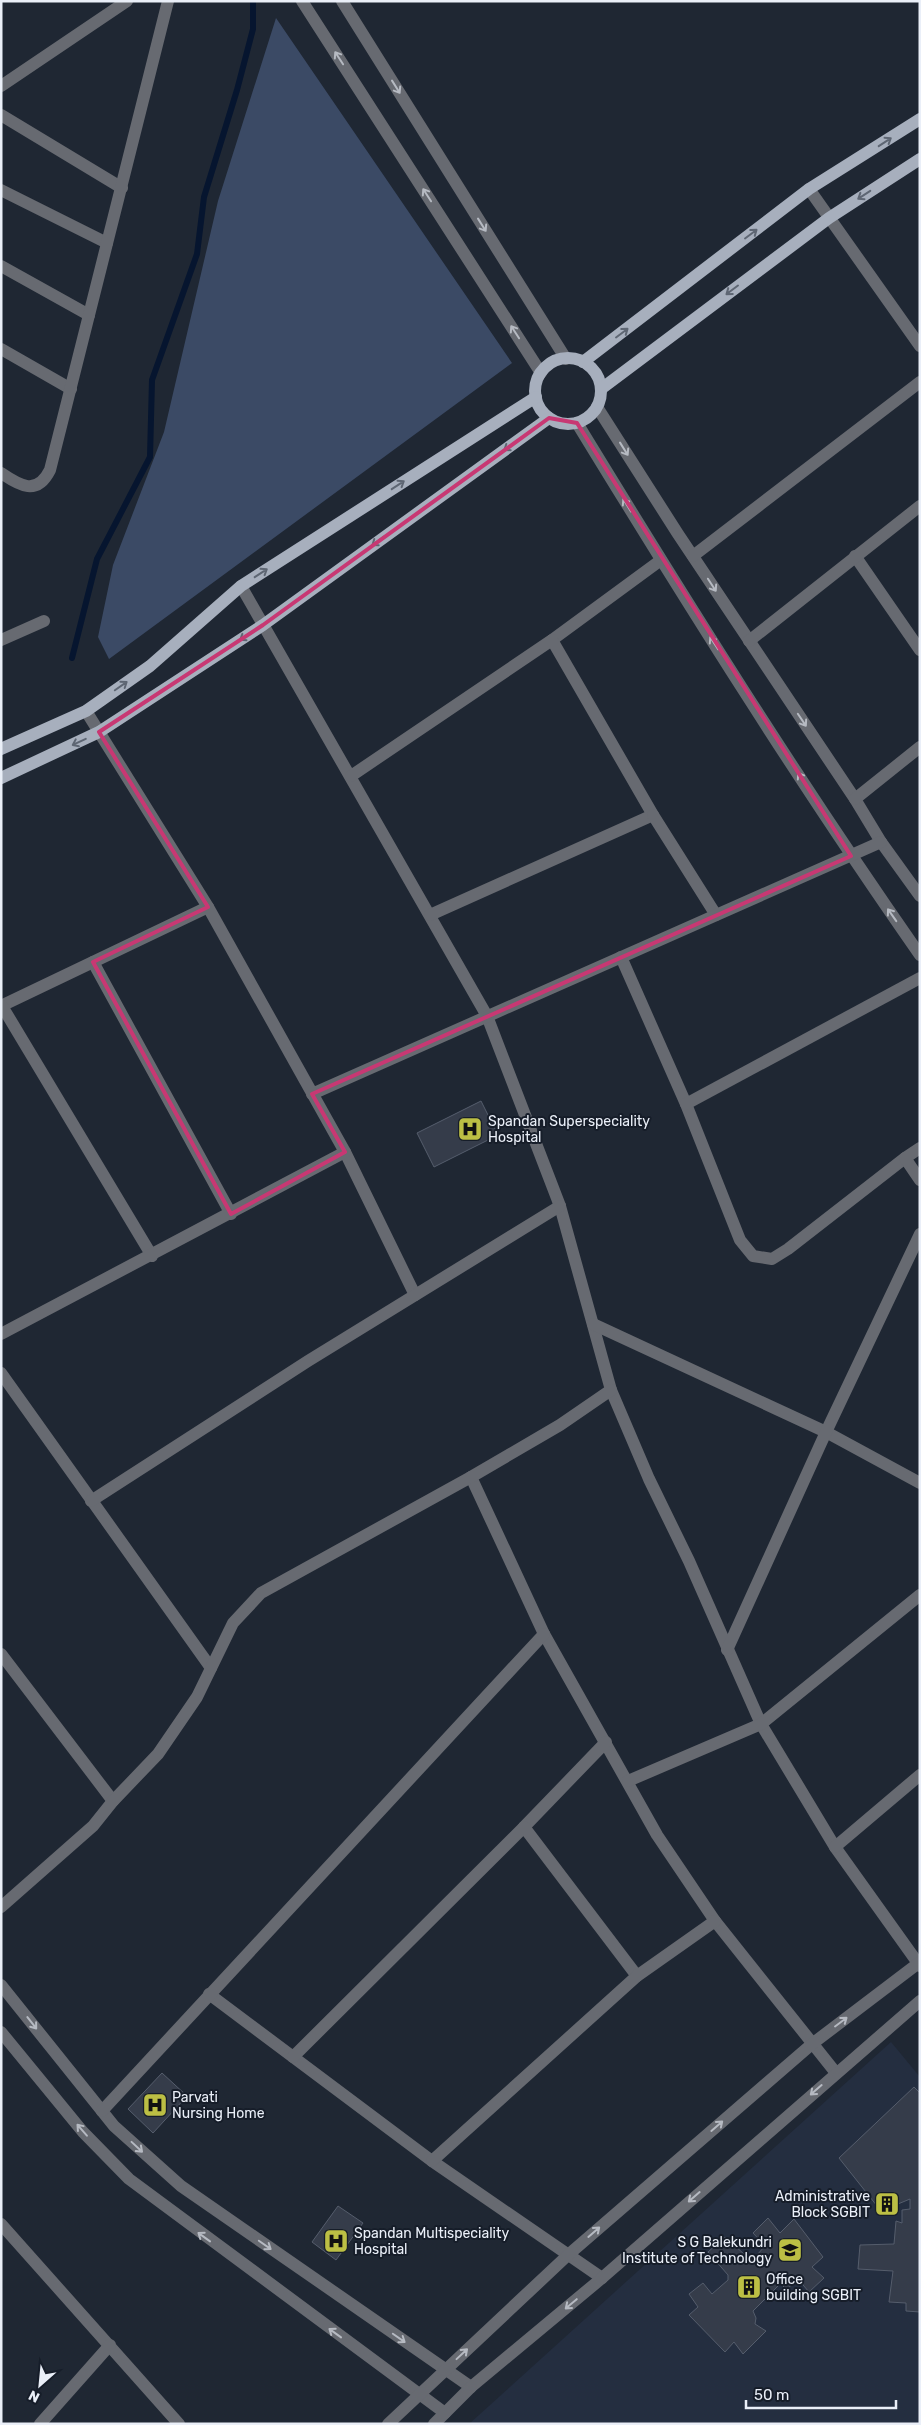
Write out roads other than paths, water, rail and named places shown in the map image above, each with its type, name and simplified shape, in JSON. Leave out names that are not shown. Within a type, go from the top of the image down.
[{"type":"main road","points":[[583,362],[809,190],[920,119]]},
{"type":"main road","points":[[601,389],[829,218],[920,159]]},
{"type":"main road","points":[[566,359],[583,362],[592,368],[598,378],[601,389],[597,408],[585,420],[577,423],[558,422],[549,418],[540,409],[536,397],[536,388],[541,372],[548,365],[566,359]]},
{"type":"main road","points":[[1,749],[86,711],[150,666],[241,586],[536,397]]},
{"type":"main road","points":[[1,778],[99,732],[263,624],[549,418]]},
{"type":"street","points":[[2,84],[127,1]]},
{"type":"street","points":[[1,473],[18,484],[38,485],[45,479],[50,470],[168,1]]},
{"type":"street","points":[[302,1],[541,372]]},
{"type":"street","points":[[342,1],[566,359]]},
{"type":"street","points":[[1,114],[122,188]]},
{"type":"street","points":[[1,190],[107,243]]},
{"type":"street","points":[[809,190],[920,346]]},
{"type":"street","points":[[1,266],[89,315]]},
{"type":"street","points":[[1,350],[71,388]]},
{"type":"street","points":[[693,556],[920,382]]},
{"type":"street","points":[[597,408],[855,799],[881,842],[920,896]]},
{"type":"street","points":[[577,423],[661,560],[851,856],[920,955]]},
{"type":"street","points":[[749,641],[920,506]]},
{"type":"street","points":[[855,556],[920,650]]},
{"type":"street","points":[[351,776],[552,640],[661,560]]},
{"type":"street","points":[[241,586],[487,1016],[560,1206],[611,1390],[648,1479],[688,1561],[761,1724],[835,1847],[919,1964],[812,2044],[568,2255],[388,2424]]},
{"type":"street","points":[[1,640],[44,622]]},
{"type":"street","points":[[552,640],[653,815],[716,915]]},
{"type":"street","points":[[86,711],[208,907],[345,1152],[415,1295]]},
{"type":"street","points":[[855,799],[920,747]]},
{"type":"street","points":[[430,915],[653,815]]},
{"type":"street","points":[[312,1094],[881,842]]},
{"type":"street","points":[[152,1256],[2,1006],[208,907]]},
{"type":"street","points":[[621,957],[686,1104],[740,1240],[753,1256],[772,1259],[788,1249],[920,1148]]},
{"type":"street","points":[[93,962],[231,1214]]},
{"type":"street","points":[[686,1104],[920,978]]},
{"type":"street","points":[[1,1334],[152,1256],[345,1152]]},
{"type":"street","points":[[905,1158],[920,1180]]},
{"type":"street","points":[[91,1501],[300,1366],[560,1206]]},
{"type":"street","points":[[727,1650],[826,1432],[920,1234]]},
{"type":"street","points":[[593,1324],[826,1432],[920,1483]]},
{"type":"street","points":[[1,1374],[211,1668]]},
{"type":"street","points":[[1,1907],[93,1826],[112,1801],[158,1754],[197,1697],[233,1623],[261,1593],[471,1477],[560,1425],[611,1390]]},
{"type":"street","points":[[471,1477],[544,1634],[657,1835],[714,1921],[836,2073]]},
{"type":"street","points":[[628,1781],[761,1724],[920,1595]]},
{"type":"street","points":[[102,2111],[544,1634]]},
{"type":"street","points":[[1,1654],[112,1801]]},
{"type":"street","points":[[293,2058],[524,1827],[606,1742]]},
{"type":"street","points":[[835,1847],[920,1775]]},
{"type":"street","points":[[524,1827],[638,1976]]},
{"type":"street","points":[[432,2161],[638,1976],[714,1921]]},
{"type":"street","points":[[1,1985],[114,2126],[181,2186],[471,2387]]},
{"type":"street","points":[[209,1994],[432,2161],[602,2278]]},
{"type":"street","points":[[434,2424],[471,2387],[602,2278],[920,2001]]},
{"type":"street","points":[[1,2032],[83,2132],[129,2179],[445,2413]]},
{"type":"street","points":[[1,2224],[179,2424]]},
{"type":"street","points":[[40,2424],[110,2345]]},
{"type":"waterway","points":[[72,658],[97,559],[150,457],[152,380],[197,254],[204,197],[237,90],[253,29],[253,1]]},
{"type":"place","name":"Spandan Superspeciality Hospital","points":[[470,1129]]},
{"type":"place","name":"Parvati Nursing Home","points":[[155,2105]]},
{"type":"place","name":"Administrative Block SGBIT","points":[[887,2204]]},
{"type":"place","name":"Spandan Multispeciality Hospital","points":[[336,2241]]},
{"type":"place","name":"S G Balekundri Institute of Technology","points":[[790,2250]]},
{"type":"place","name":"Office building SGBIT","points":[[749,2287]]}]
